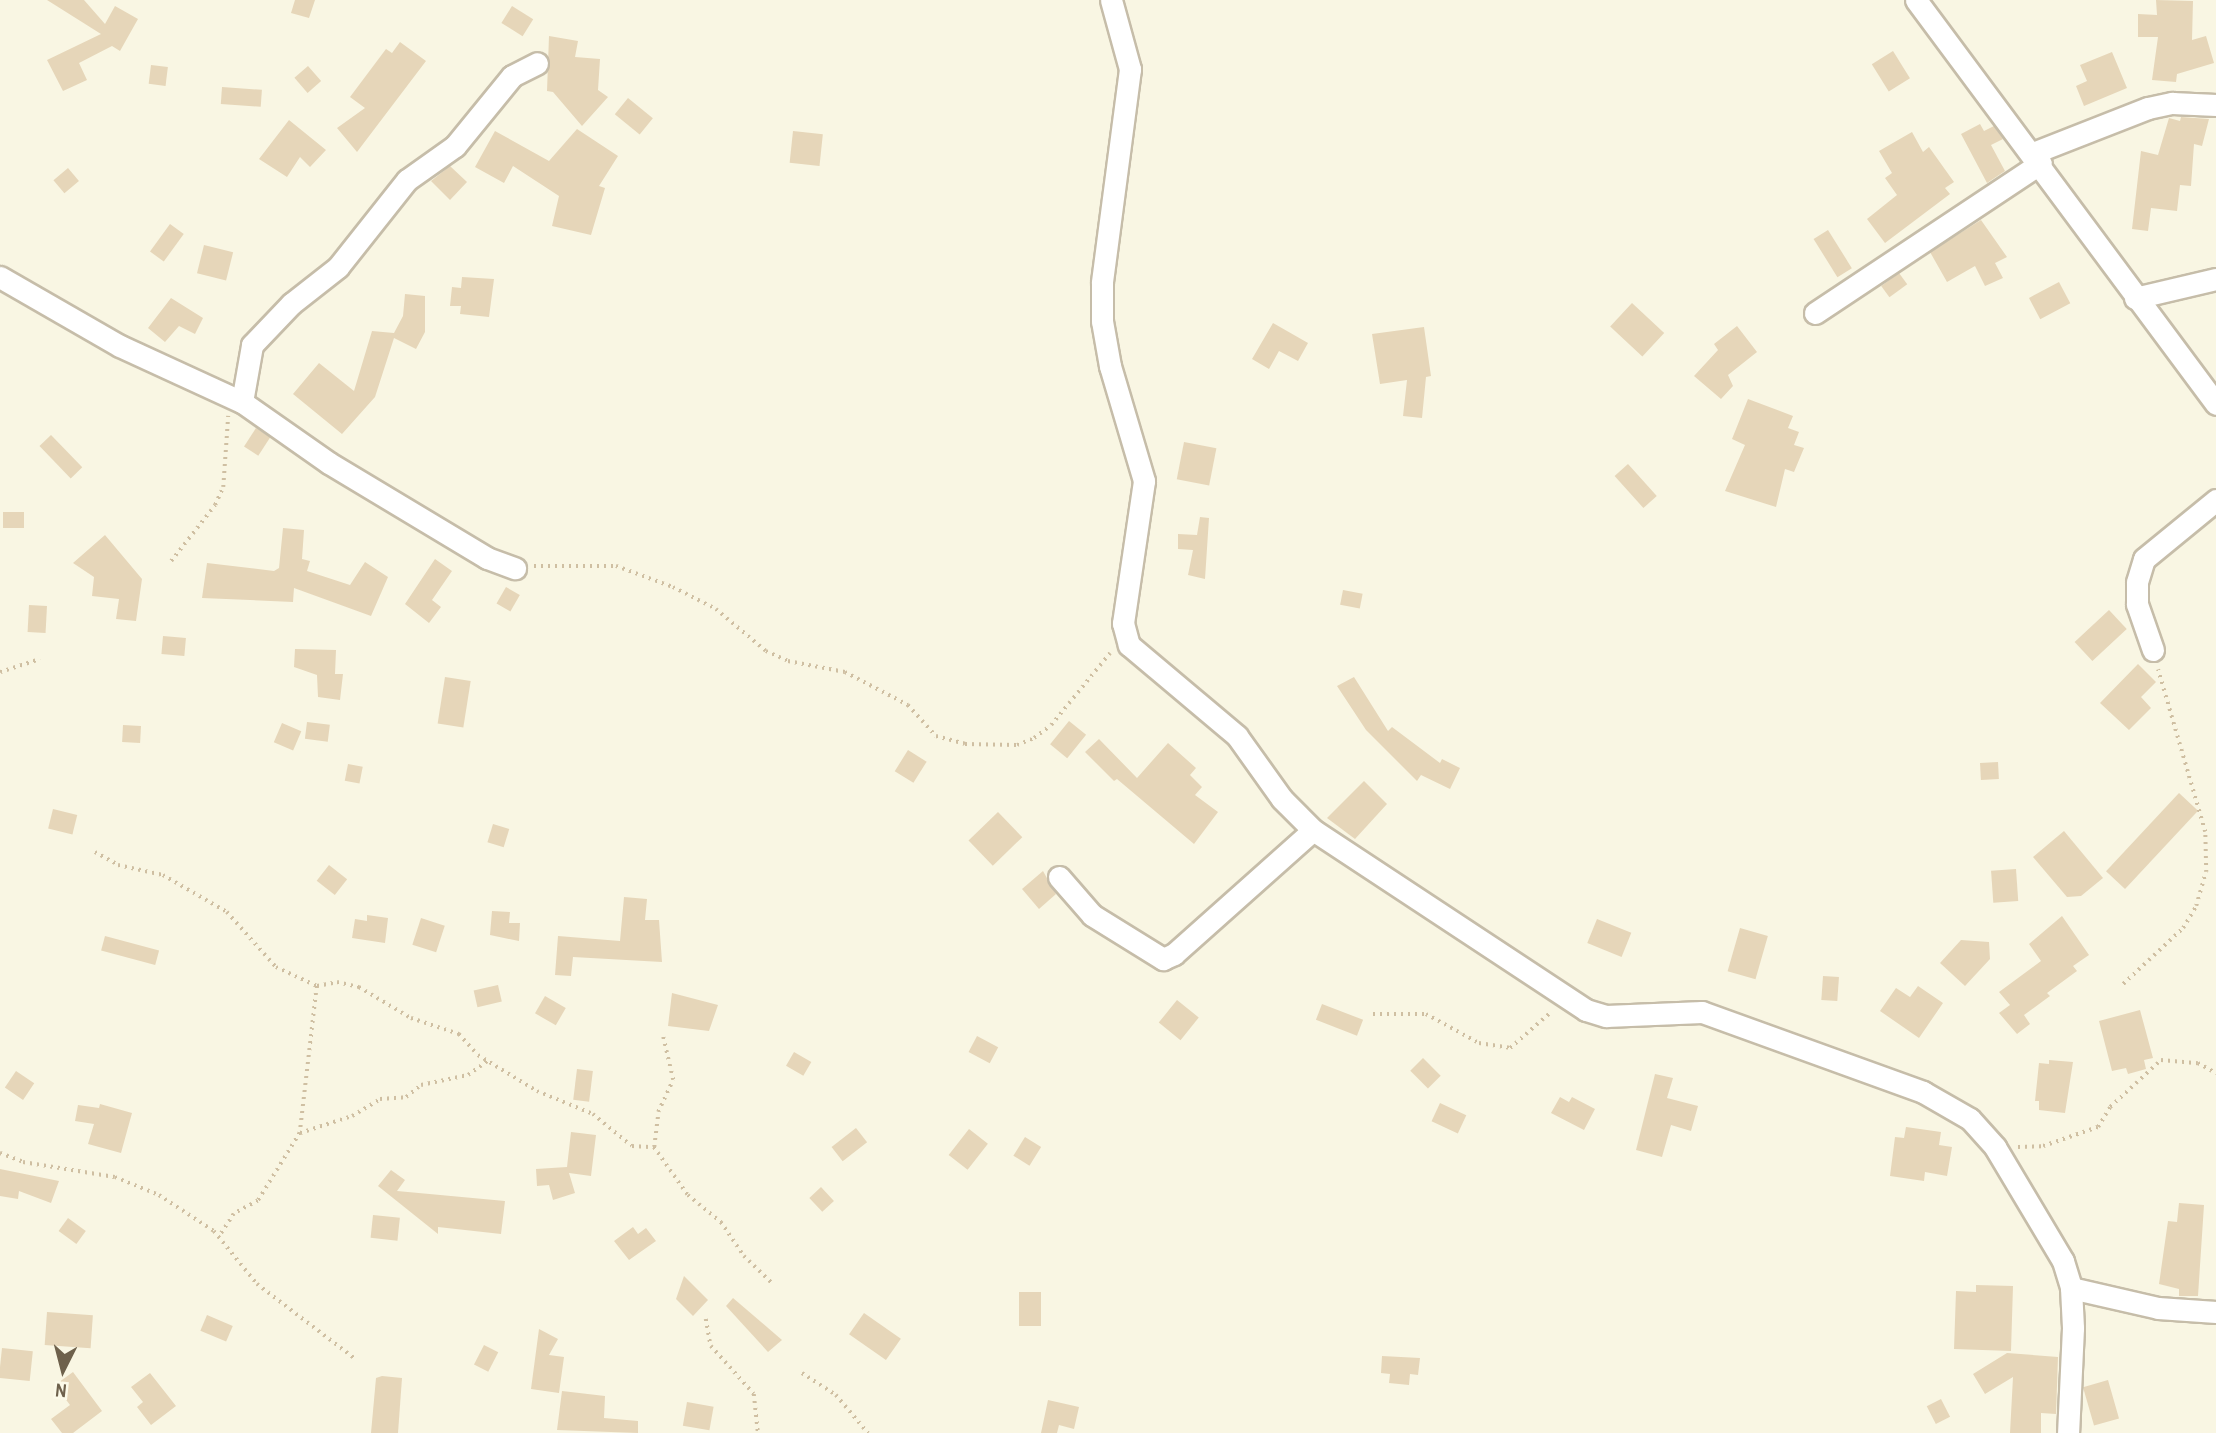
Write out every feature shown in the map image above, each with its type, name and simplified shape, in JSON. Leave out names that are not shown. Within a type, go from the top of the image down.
[{"type":"street","points":[[1111,0],[1130,69],[1102,283],[1102,321],[1110,366],[1144,481],[1123,634],[1129,645],[1237,736],[1282,799],[1313,830],[1580,1006],[1605,1016],[1702,1013],[1733,1021],[1945,1101],[1970,1119],[1994,1147],[2063,1261],[2071,1288],[2068,1433]]},
{"type":"street","points":[[1916,0],[2037,158],[2135,298],[2216,404]]},
{"type":"street","points":[[236,399],[252,345],[291,304],[338,267],[407,180],[455,145],[512,76],[537,63]]},
{"type":"street","points":[[1815,313],[2037,158],[2148,108],[2172,103],[2216,105]]},
{"type":"street","points":[[0,277],[120,346],[236,399],[341,470],[487,558],[515,568]]},
{"type":"street","points":[[2135,298],[2216,279]]},
{"type":"street","points":[[2153,650],[2137,604],[2137,582],[2144,559],[2216,500]]},
{"type":"street","points":[[1059,877],[1092,915],[1163,959],[1174,954],[1313,830]]},
{"type":"street","points":[[2071,1288],[2158,1308],[2216,1312]]},
{"type":"path","points":[[171,561],[215,505],[223,487],[236,399]]},
{"type":"path","points":[[515,568],[616,566],[673,587],[716,609],[766,651],[788,661],[845,672],[908,705],[936,737],[965,744],[1017,745],[1034,738],[1099,670],[1123,634]]},
{"type":"path","points":[[2123,984],[2183,928],[2196,906],[2206,872],[2205,832],[2173,733],[2153,650]]},
{"type":"path","points":[[0,673],[40,659]]},
{"type":"path","points":[[94,852],[118,865],[163,875],[227,912],[276,967],[317,986],[337,982],[359,987],[411,1018],[459,1034],[487,1060],[537,1091],[593,1114],[632,1146],[654,1147]]},
{"type":"path","points":[[219,1237],[234,1214],[258,1201],[300,1133],[317,986]]},
{"type":"path","points":[[1373,1014],[1426,1013],[1479,1043],[1510,1048],[1554,1010],[1580,1006]]},
{"type":"path","points":[[663,1037],[673,1080],[658,1112],[654,1147],[688,1195],[721,1222],[744,1256],[774,1284]]},
{"type":"path","points":[[300,1133],[352,1116],[380,1099],[406,1097],[421,1085],[468,1075],[487,1060]]},
{"type":"path","points":[[1994,1147],[2043,1146],[2086,1133],[2161,1060],[2197,1063],[2216,1073]]},
{"type":"path","points":[[0,1153],[132,1183],[197,1217],[219,1237],[257,1284],[354,1358]]},
{"type":"path","points":[[706,1319],[711,1346],[754,1394],[758,1433]]},
{"type":"path","points":[[802,1373],[836,1395],[868,1433]]},
{"type":"building","points":[[47,0],[84,0],[105,24],[115,6],[138,19],[120,51],[112,46],[79,63],[87,80],[63,91],[47,60],[101,34]]},
{"type":"building","points":[[295,0],[315,0],[309,18],[291,13]]},
{"type":"building","points":[[2156,0],[2193,1],[2192,40],[2206,36],[2214,63],[2177,74],[2176,82],[2152,80],[2158,37],[2138,37],[2138,14],[2157,15]]},
{"type":"building","points":[[512,6],[533,19],[523,36],[501,23]]},
{"type":"building","points":[[549,36],[578,41],[575,57],[600,59],[598,90],[608,97],[582,126],[553,92],[547,91]]},
{"type":"building","points":[[400,42],[426,61],[357,152],[337,128],[365,108],[350,97],[386,49],[392,53]]},
{"type":"building","points":[[1893,51],[1910,78],[1889,91],[1872,64]]},
{"type":"building","points":[[2112,52],[2127,88],[2084,106],[2076,86],[2087,81],[2080,65]]},
{"type":"building","points":[[151,65],[168,67],[166,86],[149,84]]},
{"type":"building","points":[[308,66],[321,81],[308,93],[294,78]]},
{"type":"building","points":[[222,87],[262,90],[261,107],[221,104]]},
{"type":"building","points":[[628,98],[653,118],[640,134],[615,114]]},
{"type":"building","points":[[2181,117],[2209,119],[2202,146],[2194,144],[2191,186],[2180,185],[2177,211],[2151,208],[2148,231],[2132,229],[2141,151],[2158,155],[2169,118],[2180,121]]},
{"type":"building","points":[[289,120],[326,150],[310,167],[300,157],[287,177],[259,159]]},
{"type":"building","points":[[1980,124],[1984,131],[1994,126],[2003,139],[1991,145],[2005,171],[1987,183],[1961,134]]},
{"type":"building","points":[[577,129],[618,156],[599,186],[605,188],[591,235],[552,226],[559,196],[513,166],[504,183],[475,167],[495,131],[549,161]]},
{"type":"building","points":[[793,131],[823,134],[819,166],[790,163]]},
{"type":"building","points":[[1912,132],[1923,152],[1929,147],[1954,182],[1945,188],[1950,194],[1885,243],[1867,219],[1897,195],[1885,178],[1892,173],[1879,151]]},
{"type":"building","points":[[450,166],[467,182],[450,200],[431,181]]},
{"type":"building","points":[[68,168],[79,181],[64,193],[53,180]]},
{"type":"building","points":[[1981,220],[2007,257],[1995,263],[2003,278],[1985,286],[1975,266],[1947,282],[1930,252]]},
{"type":"building","points":[[170,224],[184,234],[164,261],[150,252]]},
{"type":"building","points":[[1828,230],[1852,268],[1837,277],[1814,239]]},
{"type":"building","points":[[204,245],[233,252],[226,280],[197,273]]},
{"type":"building","points":[[1899,273],[1907,284],[1889,297],[1881,286]]},
{"type":"building","points":[[462,277],[494,279],[489,317],[460,314],[461,306],[450,306],[452,287],[461,288]]},
{"type":"building","points":[[2059,282],[2070,303],[2040,319],[2029,298]]},
{"type":"building","points":[[405,294],[425,296],[425,332],[416,349],[394,338],[375,397],[342,434],[293,394],[319,363],[354,391],[372,331],[394,333],[403,316]]},
{"type":"building","points":[[171,298],[203,318],[195,334],[179,326],[165,342],[148,328]]},
{"type":"building","points":[[1632,303],[1664,333],[1642,356],[1610,326]]},
{"type":"building","points":[[1273,323],[1308,343],[1298,361],[1279,351],[1269,369],[1252,359]]},
{"type":"building","points":[[1737,326],[1757,352],[1728,375],[1733,386],[1721,399],[1694,376],[1718,350],[1714,344]]},
{"type":"building","points":[[1424,327],[1431,376],[1426,377],[1422,418],[1403,416],[1407,380],[1380,384],[1372,334]]},
{"type":"building","points":[[1748,399],[1793,416],[1788,428],[1799,432],[1794,445],[1804,448],[1794,472],[1785,469],[1776,507],[1725,491],[1745,445],[1732,439]]},
{"type":"building","points":[[256,428],[270,437],[258,456],[244,446]]},
{"type":"building","points":[[51,435],[82,467],[71,478],[39,446]]},
{"type":"building","points":[[1184,442],[1216,448],[1209,486],[1177,479]]},
{"type":"building","points":[[1628,464],[1657,496],[1643,508],[1615,476]]},
{"type":"building","points":[[3,512],[24,512],[24,528],[3,528]]},
{"type":"building","points":[[1200,517],[1209,518],[1205,579],[1188,575],[1193,550],[1178,549],[1178,534],[1197,535]]},
{"type":"building","points":[[283,528],[304,530],[302,559],[310,561],[307,571],[350,585],[365,562],[388,577],[371,616],[294,588],[293,602],[202,598],[207,563],[274,571],[279,568]]},
{"type":"building","points":[[105,535],[142,579],[136,621],[116,619],[119,599],[92,596],[94,577],[73,563]]},
{"type":"building","points":[[435,559],[452,571],[432,600],[441,607],[429,623],[405,604]]},
{"type":"building","points":[[506,587],[520,595],[510,611],[496,603]]},
{"type":"building","points":[[1343,590],[1363,594],[1360,609],[1340,605]]},
{"type":"building","points":[[29,605],[47,606],[46,633],[28,632]]},
{"type":"building","points":[[2109,610],[2127,629],[2092,661],[2075,642]]},
{"type":"building","points":[[163,636],[186,638],[184,656],[161,654]]},
{"type":"building","points":[[295,649],[336,650],[335,674],[343,674],[340,700],[318,697],[317,675],[294,667]]},
{"type":"building","points":[[2138,664],[2156,682],[2141,697],[2151,708],[2129,730],[2100,703]]},
{"type":"building","points":[[445,677],[471,681],[463,727],[438,723]]},
{"type":"building","points":[[1354,677],[1388,731],[1392,727],[1440,763],[1442,759],[1460,768],[1450,789],[1421,775],[1417,781],[1366,730],[1337,686]]},
{"type":"building","points":[[1069,721],[1086,735],[1067,758],[1050,744]]},
{"type":"building","points":[[307,722],[330,725],[328,742],[305,739]]},
{"type":"building","points":[[282,723],[301,731],[293,751],[274,742]]},
{"type":"building","points":[[123,725],[141,726],[140,743],[122,742]]},
{"type":"building","points":[[1099,739],[1137,778],[1168,743],[1196,768],[1190,775],[1202,787],[1195,795],[1218,812],[1194,844],[1117,779],[1114,781],[1085,752]]},
{"type":"building","points":[[908,750],[927,762],[913,783],[895,771]]},
{"type":"building","points":[[1998,762],[1999,779],[1981,780],[1980,763]]},
{"type":"building","points":[[348,764],[363,767],[359,784],[345,781]]},
{"type":"building","points":[[1364,781],[1387,804],[1355,839],[1327,818]]},
{"type":"building","points":[[2179,793],[2198,811],[2125,889],[2106,871]]},
{"type":"building","points":[[53,809],[77,815],[72,834],[48,828]]},
{"type":"building","points":[[998,812],[1022,837],[993,866],[969,840]]},
{"type":"building","points":[[493,824],[509,829],[504,847],[487,842]]},
{"type":"building","points":[[2064,831],[2103,878],[2081,896],[2067,897],[2033,857]]},
{"type":"building","points":[[329,865],[347,879],[335,895],[317,881]]},
{"type":"building","points":[[2016,869],[2018,901],[1993,903],[1991,871]]},
{"type":"building","points":[[1043,871],[1056,894],[1039,909],[1022,889]]},
{"type":"building","points":[[624,897],[647,899],[645,920],[659,920],[662,962],[573,957],[571,976],[555,975],[558,936],[620,941]]},
{"type":"building","points":[[492,911],[510,912],[509,923],[520,923],[519,941],[490,935]]},
{"type":"building","points":[[367,915],[388,918],[385,943],[352,938],[355,919],[367,921]]},
{"type":"building","points":[[2062,916],[2089,955],[2073,966],[2077,971],[2047,993],[2050,996],[2024,1015],[2030,1024],[2017,1034],[1999,1013],[2010,1005],[1999,992],[2041,961],[2029,944]]},
{"type":"building","points":[[421,918],[445,926],[436,952],[412,945]]},
{"type":"building","points":[[1597,919],[1631,933],[1622,957],[1587,943]]},
{"type":"building","points":[[1740,928],[1768,936],[1755,979],[1728,971]]},
{"type":"building","points":[[105,936],[159,950],[155,965],[101,950]]},
{"type":"building","points":[[1961,940],[1989,942],[1990,959],[1965,986],[1940,963]]},
{"type":"building","points":[[1823,976],[1839,977],[1837,1001],[1821,1000]]},
{"type":"building","points":[[498,985],[502,1002],[477,1007],[474,991]]},
{"type":"building","points":[[1918,986],[1943,1003],[1919,1038],[1880,1011],[1896,988],[1910,997]]},
{"type":"building","points":[[672,993],[718,1005],[709,1031],[668,1026]]},
{"type":"building","points":[[545,996],[566,1008],[556,1025],[535,1013]]},
{"type":"building","points":[[1177,1000],[1199,1018],[1181,1040],[1159,1023]]},
{"type":"building","points":[[1322,1004],[1363,1020],[1357,1036],[1316,1020]]},
{"type":"building","points":[[2140,1010],[2153,1058],[2144,1060],[2146,1069],[2128,1074],[2126,1068],[2112,1071],[2099,1021]]},
{"type":"building","points":[[977,1036],[998,1047],[990,1063],[969,1052]]},
{"type":"building","points":[[794,1052],[811,1062],[803,1076],[786,1066]]},
{"type":"building","points":[[1423,1058],[1441,1076],[1428,1088],[1410,1071]]},
{"type":"building","points":[[2049,1060],[2073,1062],[2065,1113],[2039,1110],[2039,1101],[2035,1101],[2039,1063],[2049,1064]]},
{"type":"building","points":[[577,1069],[593,1071],[589,1102],[573,1100]]},
{"type":"building","points":[[16,1071],[34,1083],[23,1100],[5,1088]]},
{"type":"building","points":[[1655,1074],[1673,1078],[1667,1098],[1698,1106],[1691,1131],[1671,1125],[1662,1157],[1636,1150]]},
{"type":"building","points":[[1560,1097],[1569,1102],[1572,1097],[1595,1109],[1584,1130],[1551,1113]]},
{"type":"building","points":[[1440,1103],[1466,1115],[1458,1133],[1432,1121]]},
{"type":"building","points":[[100,1104],[132,1113],[121,1153],[88,1144],[94,1124],[75,1121],[78,1105],[99,1108]]},
{"type":"building","points":[[1906,1127],[1941,1132],[1939,1145],[1952,1147],[1947,1176],[1925,1172],[1924,1181],[1890,1176],[1895,1137],[1904,1138]]},
{"type":"building","points":[[856,1128],[867,1142],[843,1161],[832,1147]]},
{"type":"building","points":[[969,1129],[988,1144],[968,1170],[949,1155]]},
{"type":"building","points":[[571,1132],[596,1135],[591,1176],[569,1173],[575,1193],[553,1200],[549,1185],[537,1186],[536,1169],[567,1167]]},
{"type":"building","points":[[1025,1137],[1041,1147],[1029,1166],[1013,1156]]},
{"type":"building","points":[[0,1169],[59,1181],[51,1203],[19,1191],[18,1199],[0,1196]]},
{"type":"building","points":[[391,1170],[405,1180],[397,1191],[505,1201],[501,1234],[438,1227],[438,1234],[378,1186]]},
{"type":"building","points":[[821,1187],[834,1201],[822,1212],[809,1198]]},
{"type":"building","points":[[2179,1203],[2204,1205],[2198,1296],[2179,1296],[2179,1289],[2159,1284],[2168,1221],[2177,1222]]},
{"type":"building","points":[[373,1215],[400,1218],[397,1241],[371,1238]]},
{"type":"building","points":[[68,1218],[86,1231],[76,1244],[59,1231]]},
{"type":"building","points":[[633,1227],[638,1234],[646,1228],[656,1241],[629,1260],[614,1241]]},
{"type":"building","points":[[684,1276],[708,1300],[693,1316],[676,1299]]},
{"type":"building","points":[[1976,1285],[2013,1286],[2011,1351],[1954,1349],[1956,1291],[1976,1292]]},
{"type":"building","points":[[1019,1292],[1041,1292],[1041,1326],[1019,1326]]},
{"type":"building","points":[[733,1298],[782,1340],[768,1352],[726,1306]]},
{"type":"building","points":[[47,1312],[93,1315],[91,1348],[45,1345]]},
{"type":"building","points":[[864,1313],[901,1339],[886,1360],[849,1334]]},
{"type":"building","points":[[207,1315],[233,1326],[226,1342],[200,1331]]},
{"type":"building","points":[[539,1329],[558,1339],[549,1355],[564,1357],[559,1393],[531,1389]]},
{"type":"building","points":[[484,1345],[498,1352],[488,1372],[474,1365]]},
{"type":"building","points":[[2,1348],[33,1351],[30,1381],[0,1378]]},
{"type":"building","points":[[2007,1353],[2058,1357],[2056,1414],[2041,1413],[2041,1433],[2010,1433],[2013,1377],[1985,1394],[1973,1374]]},
{"type":"building","points":[[1382,1356],[1420,1358],[1418,1375],[1410,1374],[1409,1385],[1389,1383],[1390,1374],[1381,1373]]},
{"type":"building","points":[[73,1372],[102,1411],[73,1433],[62,1433],[51,1419],[70,1405],[55,1385]]},
{"type":"building","points":[[150,1373],[176,1406],[151,1425],[137,1407],[143,1402],[131,1387]]},
{"type":"building","points":[[376,1378],[402,1378],[398,1433],[371,1433]]},
{"type":"building","points":[[2108,1380],[2119,1418],[2094,1426],[2083,1387]]},
{"type":"building","points":[[562,1391],[605,1396],[604,1418],[638,1421],[638,1433],[557,1430]]},
{"type":"building","points":[[1941,1399],[1950,1417],[1936,1424],[1927,1406]]},
{"type":"building","points":[[1048,1400],[1079,1407],[1074,1429],[1059,1425],[1057,1433],[1041,1433]]},
{"type":"building","points":[[687,1402],[714,1407],[709,1430],[683,1426]]}]
